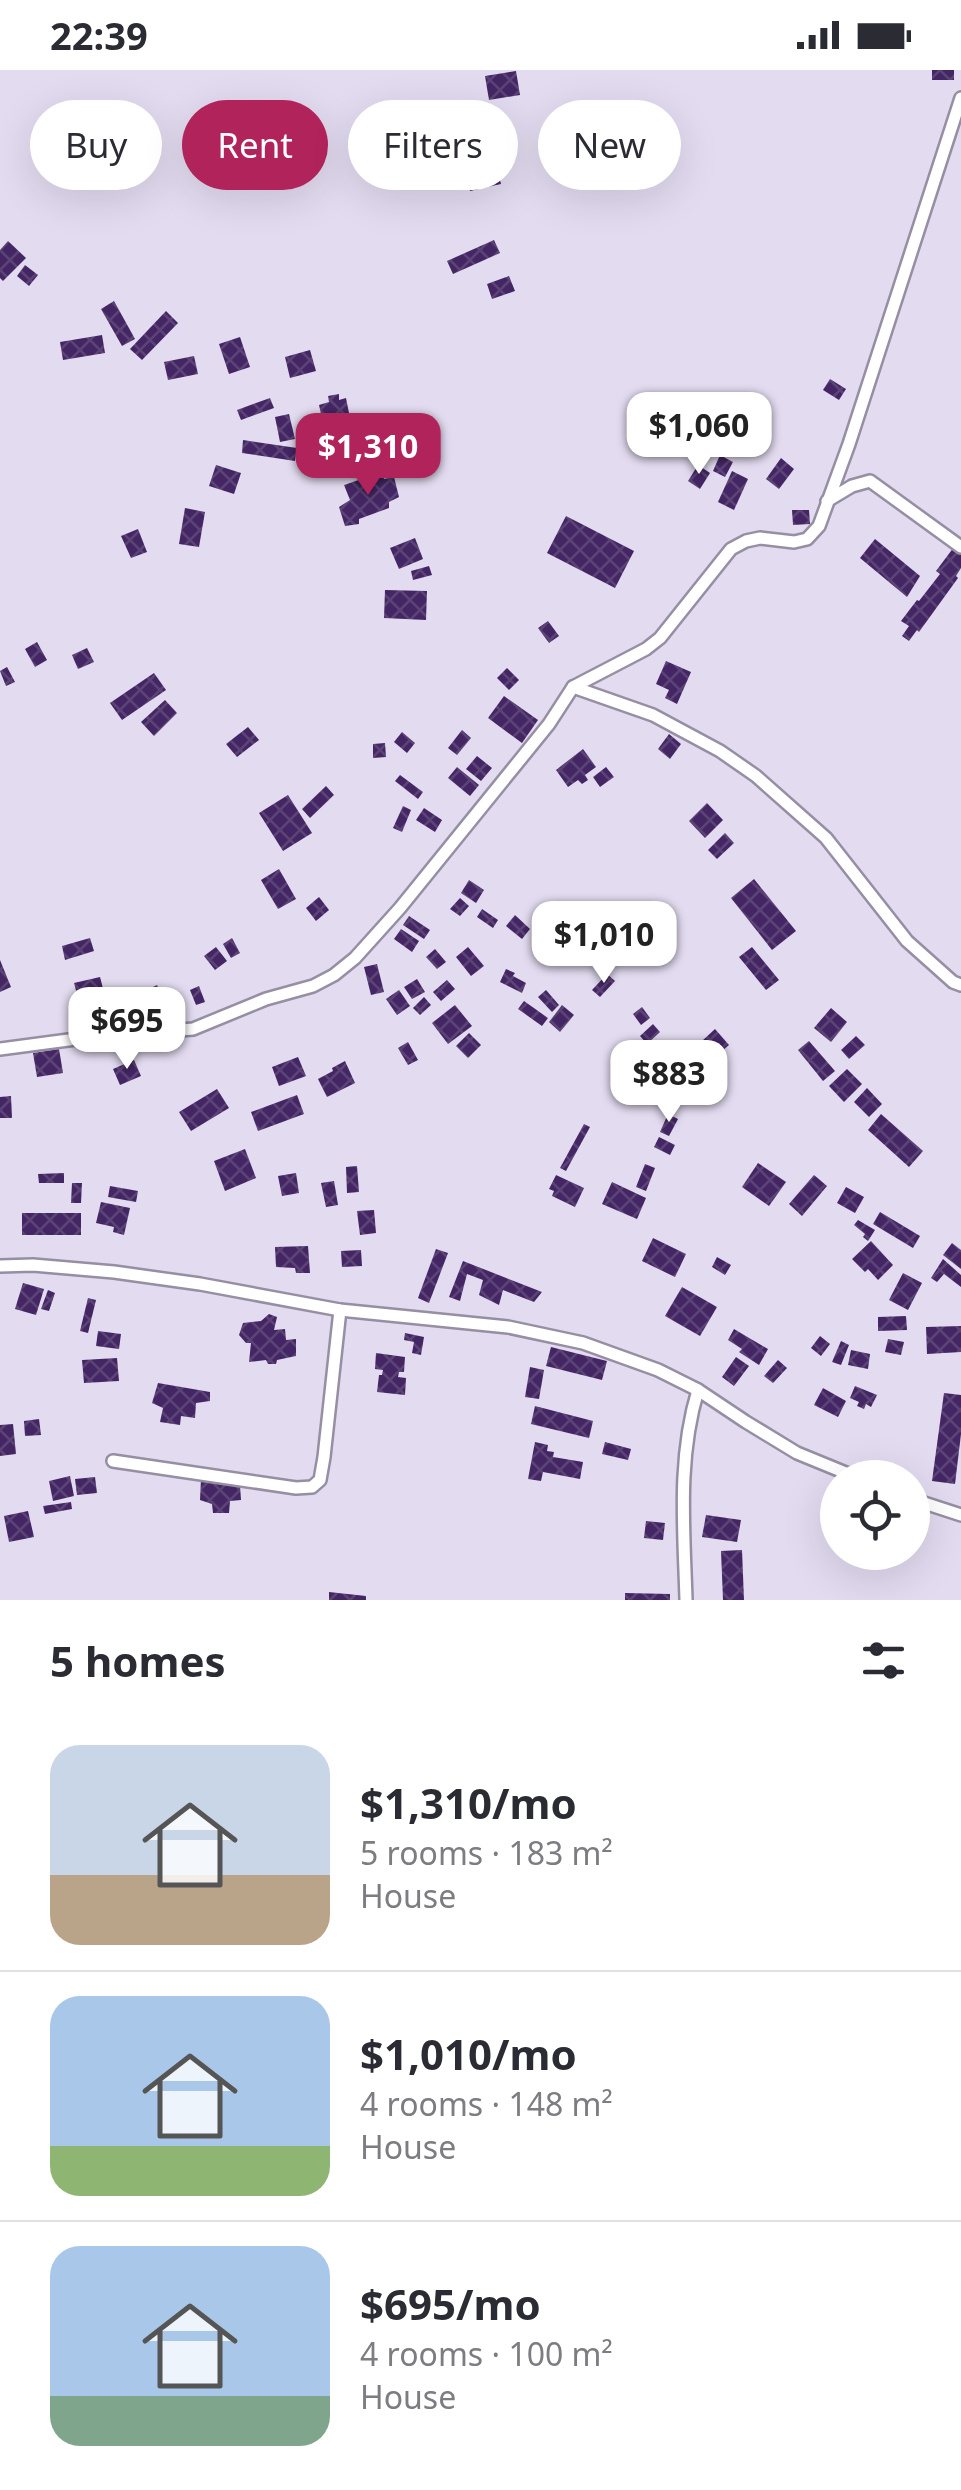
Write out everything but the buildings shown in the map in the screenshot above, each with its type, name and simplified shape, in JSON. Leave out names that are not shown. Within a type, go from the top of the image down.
[{"type":"street","points":[[0,1049],[194,1029],[334,976],[400,908],[549,724],[573,687],[660,638],[730,549],[760,538],[794,542],[807,539],[819,526],[849,444],[961,98]]},
{"type":"street","points":[[827,501],[852,486],[870,481],[961,547]]},
{"type":"street","points":[[573,687],[653,715],[720,751],[756,776],[826,838],[907,941],[961,985]]},
{"type":"street","points":[[0,1266],[114,1272],[340,1310],[508,1326],[583,1343],[658,1370],[698,1390],[797,1453],[820,1462]]},
{"type":"street","points":[[113,1461],[312,1488],[320,1480],[324,1457],[340,1310]]},
{"type":"street","points":[[686,1600],[684,1452],[698,1390]]},
{"type":"street","points":[[930,1505],[961,1515]]}]
